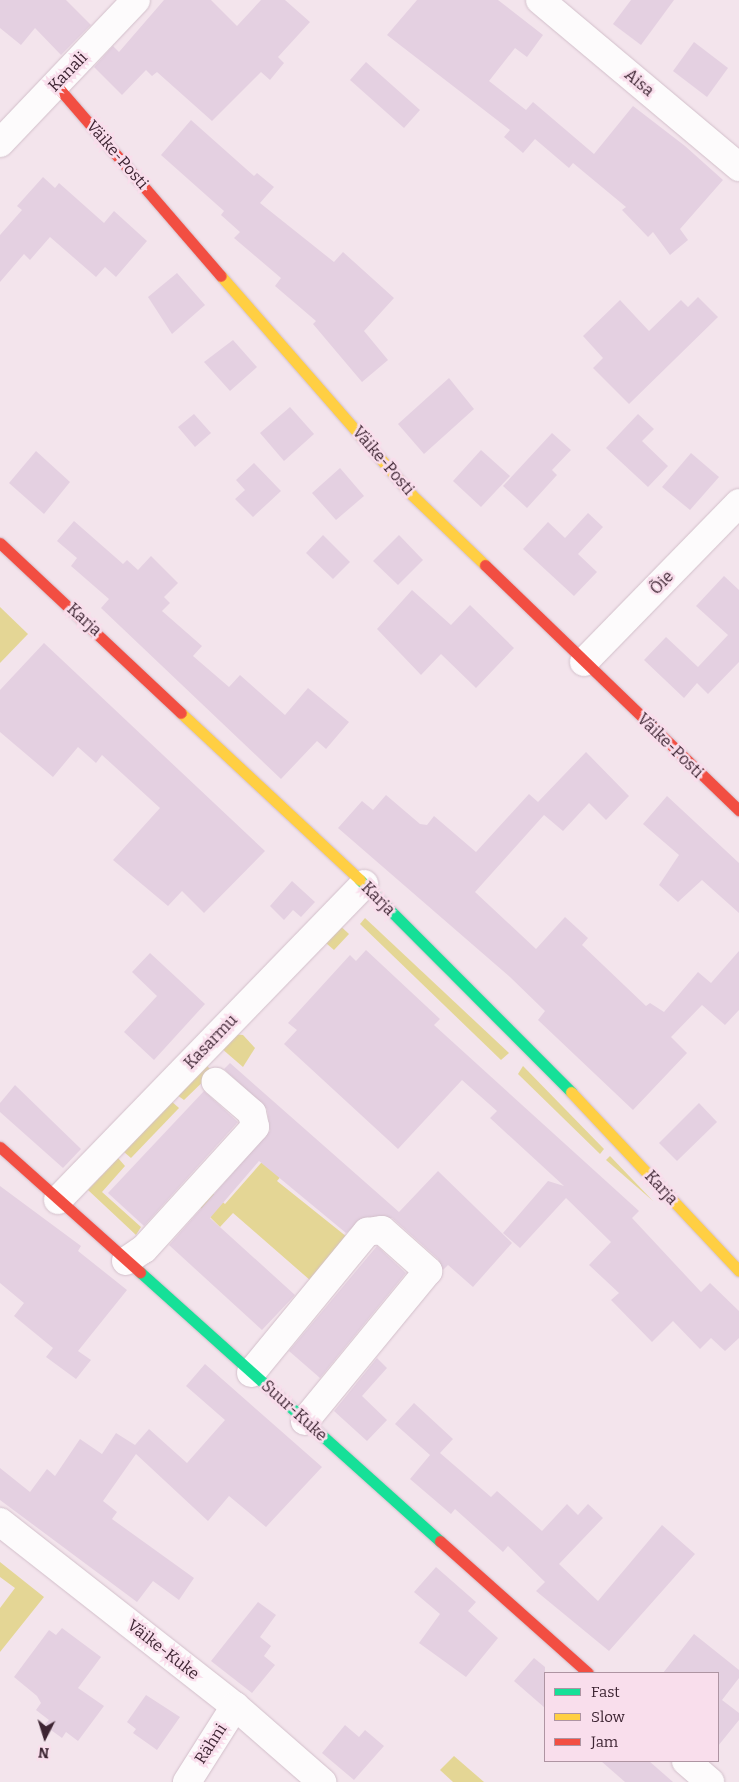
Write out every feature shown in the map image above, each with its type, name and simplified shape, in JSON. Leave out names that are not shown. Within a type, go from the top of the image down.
[{"type":"street","name":"Kanali","points":[[0,143],[136,0]]},
{"type":"street","name":"Aisa","points":[[540,0],[739,167]]},
{"type":"street","name":"Väike-Posti","points":[[56,85],[411,494],[739,810]]},
{"type":"street","name":"Õie","points":[[584,662],[739,504]]},
{"type":"street","name":"Karja","points":[[0,543],[364,884],[614,1136],[739,1272]]},
{"type":"street","name":"Kasarmu","points":[[58,1200],[364,884]]},
{"type":"street","points":[[126,1261],[144,1249],[255,1127],[252,1113],[216,1082]]},
{"type":"street","name":"Suur-Kuke","points":[[0,1148],[587,1672]]},
{"type":"street","points":[[251,1373],[367,1232],[382,1230],[428,1270],[305,1421]]},
{"type":"street","name":"Väike-Kuke","points":[[0,1522],[235,1706],[322,1782]]},
{"type":"street","name":"Rähni","points":[[187,1782],[235,1706]]},
{"type":"street","points":[[687,1762],[710,1782]]},
{"type":"shaded area","points":[[0,607],[28,634],[0,663]]},
{"type":"shaded area","points":[[365,918],[509,1053],[501,1060],[360,924]]},
{"type":"shaded area","points":[[335,921],[349,934],[334,950],[319,937]]},
{"type":"shaded area","points":[[232,1034],[243,1035],[255,1048],[243,1067],[221,1048]]},
{"type":"shaded area","points":[[205,1064],[213,1072],[184,1100],[177,1095]]},
{"type":"shaded area","points":[[523,1066],[604,1149],[600,1154],[518,1074]]},
{"type":"shaded area","points":[[171,1101],[179,1108],[131,1158],[124,1152]]},
{"type":"shaded area","points":[[610,1156],[653,1201],[606,1160]]},
{"type":"shaded area","points":[[118,1158],[125,1166],[102,1192],[141,1227],[136,1235],[88,1190]]},
{"type":"shaded area","points":[[293,1162],[277,1181],[347,1237],[311,1281],[233,1213],[220,1227],[197,1204],[209,1190],[225,1204],[261,1163]]},
{"type":"shaded area","points":[[0,1562],[44,1597],[0,1652],[0,1608],[15,1588],[0,1577]]},
{"type":"shaded area","points":[[454,1756],[484,1782],[453,1782],[440,1770]]},
{"type":"building","points":[[0,0],[66,0],[91,25],[61,55],[35,28],[21,45],[0,28]]},
{"type":"building","points":[[164,0],[211,0],[237,26],[261,0],[285,0],[310,22],[278,57],[284,63],[270,80],[261,72],[212,121],[157,72],[152,76],[146,70],[122,95],[94,67],[113,46],[119,52]]},
{"type":"building","points":[[417,0],[498,0],[543,35],[527,57],[515,48],[489,81],[526,110],[533,102],[594,154],[633,106],[685,146],[723,180],[680,229],[688,240],[670,255],[653,232],[648,237],[622,210],[626,207],[573,163],[569,168],[535,139],[523,153],[504,137],[510,130],[387,35]]},
{"type":"building","points":[[631,0],[674,0],[641,45],[613,24]]},
{"type":"building","points":[[694,42],[728,68],[707,97],[673,71]]},
{"type":"building","points":[[366,62],[420,110],[404,128],[350,80]]},
{"type":"building","points":[[191,120],[254,176],[257,173],[274,187],[260,203],[334,262],[343,252],[394,298],[364,331],[388,360],[362,382],[313,324],[316,321],[275,286],[281,278],[234,238],[240,232],[221,215],[224,211],[161,155]]},
{"type":"building","points":[[43,177],[55,188],[59,183],[104,223],[114,211],[147,241],[116,277],[105,267],[96,277],[50,237],[30,260],[24,254],[0,282],[0,235],[22,210],[17,206]]},
{"type":"building","points":[[177,273],[205,305],[172,334],[148,297]]},
{"type":"building","points":[[698,297],[718,317],[629,404],[593,368],[603,358],[583,336],[620,300],[649,331],[681,300],[688,307]]},
{"type":"building","points":[[233,340],[257,367],[230,391],[204,362]]},
{"type":"building","points":[[449,378],[474,409],[424,454],[398,424]]},
{"type":"building","points":[[290,407],[314,434],[284,461],[260,433]]},
{"type":"building","points":[[194,414],[211,433],[195,447],[178,427]]},
{"type":"building","points":[[638,414],[654,429],[642,441],[668,466],[648,487],[606,448]]},
{"type":"building","points":[[552,433],[571,450],[552,470],[557,475],[527,508],[503,486]]},
{"type":"building","points":[[481,450],[510,476],[481,507],[453,481]]},
{"type":"building","points":[[36,451],[70,482],[44,514],[9,483]]},
{"type":"building","points":[[691,453],[719,477],[690,510],[662,487]]},
{"type":"building","points":[[254,463],[281,491],[253,517],[235,499],[245,490],[236,480]]},
{"type":"building","points":[[340,468],[364,496],[336,520],[312,493]]},
{"type":"building","points":[[588,513],[603,527],[578,554],[597,572],[574,596],[523,549],[548,522],[565,538]]},
{"type":"building","points":[[74,521],[123,564],[127,560],[138,570],[151,556],[178,583],[164,597],[170,603],[162,611],[202,646],[193,656],[229,687],[240,675],[285,715],[308,688],[349,722],[326,749],[317,741],[281,779],[101,608],[109,599],[71,566],[77,558],[57,541]]},
{"type":"building","points":[[323,535],[350,562],[333,579],[306,553]]},
{"type":"building","points":[[399,535],[423,560],[398,585],[373,561]]},
{"type":"building","points":[[724,576],[739,590],[739,662],[708,694],[697,683],[684,698],[644,660],[666,637],[698,667],[728,635],[696,606]]},
{"type":"building","points":[[412,590],[451,625],[470,605],[514,648],[476,688],[441,654],[421,675],[377,629]]},
{"type":"building","points":[[44,643],[265,851],[204,913],[182,891],[168,906],[113,860],[160,808],[102,755],[96,763],[78,747],[53,777],[0,732],[0,690]]},
{"type":"building","points":[[586,752],[629,796],[606,820],[589,803],[563,831],[544,815],[475,892],[536,949],[565,917],[588,938],[582,945],[646,1006],[650,1003],[664,1012],[698,972],[711,983],[739,951],[739,1010],[725,1025],[702,1005],[671,1037],[687,1053],[633,1110],[538,1020],[545,1011],[510,977],[338,828],[362,801],[373,810],[386,795],[420,824],[427,825],[434,816],[476,852],[529,794],[538,802]]},
{"type":"building","points":[[667,796],[739,863],[739,913],[702,880],[678,902],[659,885],[679,855],[643,824]]},
{"type":"building","points":[[292,881],[315,902],[301,917],[293,910],[284,920],[270,906]]},
{"type":"building","points":[[366,950],[440,1019],[434,1025],[639,1211],[632,1218],[701,1292],[710,1283],[739,1311],[739,1338],[725,1351],[711,1338],[700,1349],[673,1321],[652,1342],[611,1300],[619,1293],[589,1265],[611,1242],[566,1198],[520,1248],[503,1233],[548,1181],[564,1186],[490,1118],[497,1111],[462,1080],[398,1149],[284,1044],[297,1030],[288,1023],[350,955],[356,961]]},
{"type":"building","points":[[150,953],[205,1004],[154,1060],[124,1032],[157,996],[132,972]]},
{"type":"building","points":[[230,1063],[399,1212],[438,1171],[512,1243],[473,1287],[448,1265],[443,1270],[438,1259],[392,1218],[365,1217],[346,1233],[259,1161],[210,1218],[295,1295],[262,1330],[169,1245],[270,1131],[267,1109],[224,1069]]},
{"type":"building","points":[[15,1085],[81,1149],[63,1168],[0,1112],[0,1103]]},
{"type":"building","points":[[204,1091],[238,1122],[144,1226],[108,1193]]},
{"type":"building","points":[[699,1103],[717,1122],[677,1161],[659,1143]]},
{"type":"building","points":[[0,1186],[81,1246],[78,1251],[127,1290],[78,1351],[91,1360],[76,1379],[46,1357],[53,1348],[14,1316],[24,1303],[0,1283]]},
{"type":"building","points":[[377,1246],[406,1273],[320,1378],[289,1351]]},
{"type":"building","points":[[377,1358],[387,1368],[362,1396],[387,1420],[367,1441],[334,1411]]},
{"type":"building","points":[[205,1364],[322,1467],[266,1527],[229,1496],[208,1521],[136,1454],[103,1501],[117,1512],[112,1519],[194,1578],[179,1600],[153,1581],[137,1602],[0,1500],[0,1468],[30,1492],[47,1469],[55,1476],[80,1439],[102,1454],[116,1433],[135,1445],[149,1429],[187,1463],[225,1420],[186,1386]]},
{"type":"building","points":[[414,1403],[453,1439],[440,1453],[491,1497],[497,1491],[542,1531],[567,1504],[578,1515],[588,1504],[603,1518],[559,1564],[598,1601],[662,1525],[695,1554],[609,1651],[536,1591],[545,1582],[508,1546],[503,1552],[455,1509],[451,1514],[410,1479],[430,1455],[395,1424]]},
{"type":"building","points":[[436,1567],[476,1602],[468,1611],[498,1638],[466,1677],[419,1643],[440,1614],[414,1592]]},
{"type":"building","points":[[258,1602],[276,1615],[260,1637],[271,1646],[264,1656],[275,1665],[252,1693],[211,1661]]},
{"type":"building","points":[[62,1628],[101,1657],[78,1688],[104,1706],[78,1741],[66,1732],[62,1738],[44,1725],[49,1720],[36,1710],[41,1703],[37,1696],[14,1677],[49,1630],[56,1635]]},
{"type":"building","points":[[694,1634],[739,1670],[739,1678],[722,1700],[739,1713],[739,1720],[719,1745],[719,1672],[664,1672]]},
{"type":"building","points":[[534,1658],[545,1667],[544,1707],[514,1681]]},
{"type":"building","points":[[146,1695],[180,1717],[157,1750],[133,1733],[136,1729],[127,1722]]},
{"type":"building","points":[[345,1725],[359,1737],[365,1730],[384,1746],[354,1780],[322,1753]]},
{"type":"building","points":[[602,1762],[650,1762],[673,1782],[625,1782]]},
{"type":"traffic: fast","points":[[360,880],[571,1092]]},
{"type":"traffic: fast","points":[[140,1272],[440,1541]]},
{"type":"traffic: slow","points":[[221,276],[411,494],[485,565]]},
{"type":"traffic: slow","points":[[181,713],[360,880]]},
{"type":"traffic: slow","points":[[571,1092],[739,1271]]},
{"type":"traffic: jam","points":[[56,85],[221,276]]},
{"type":"traffic: jam","points":[[0,543],[181,713]]},
{"type":"traffic: jam","points":[[485,565],[739,810]]},
{"type":"traffic: jam","points":[[0,1147],[140,1272]]},
{"type":"traffic: jam","points":[[440,1541],[587,1672]]}]
